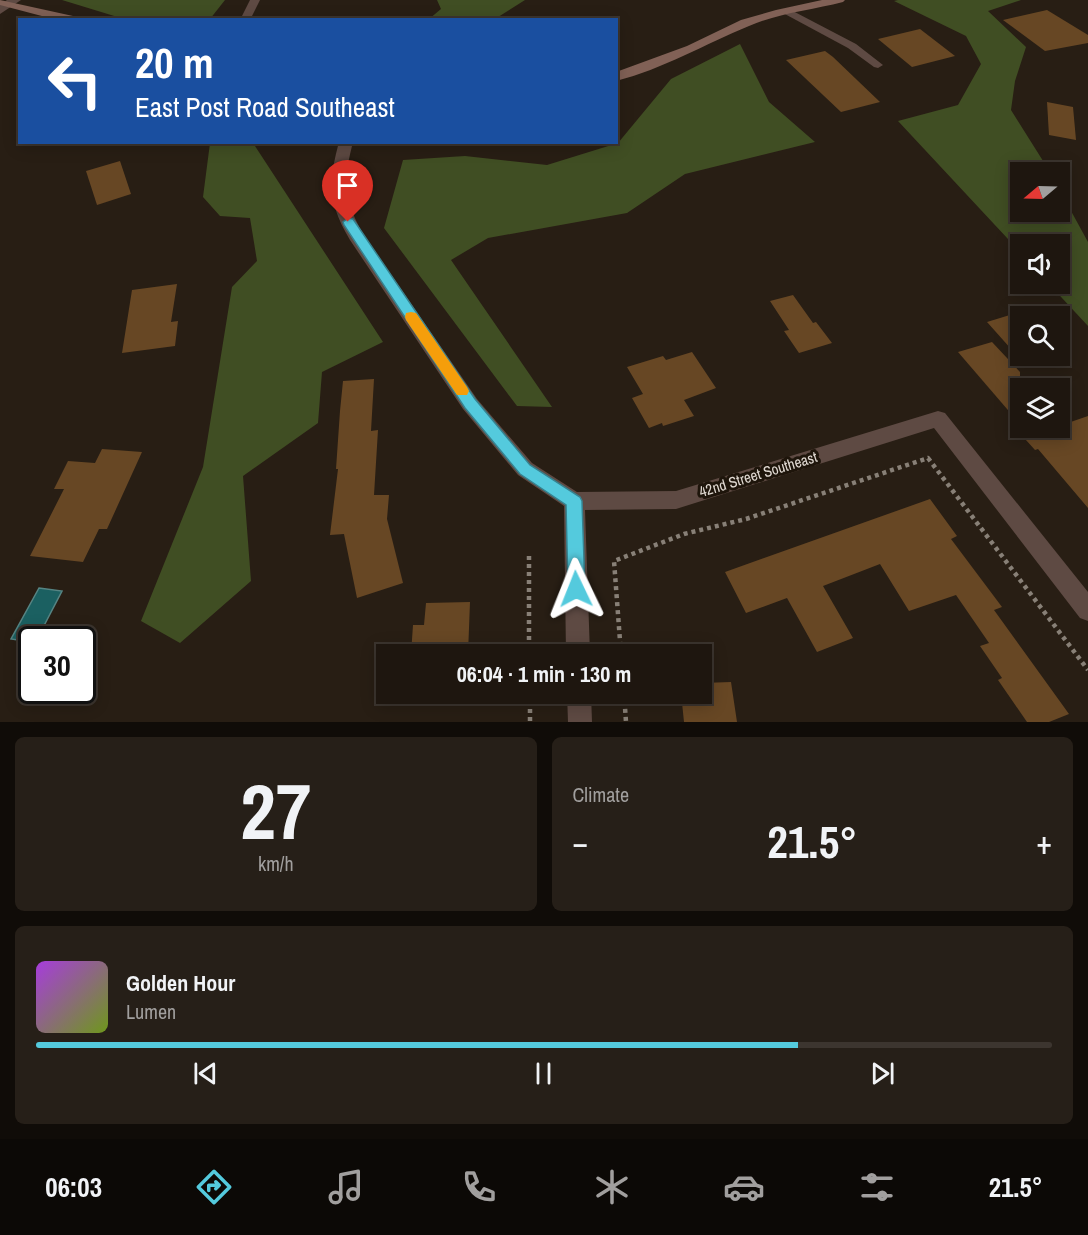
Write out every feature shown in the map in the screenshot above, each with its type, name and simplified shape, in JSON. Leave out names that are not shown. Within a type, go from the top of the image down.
[{"type":"main road","points":[[618,76],[682,53],[745,23],[786,11],[839,0]]},
{"type":"main road","points":[[6,4],[64,18]]},
{"type":"street","points":[[345,144],[336,180],[341,208],[356,236],[477,412],[525,469],[574,501],[578,644]]},
{"type":"street","name":"42nd Street Southeast","points":[[574,501],[676,500],[938,419],[1088,610]]},
{"type":"street","points":[[579,704],[580,722]]},
{"type":"lane","points":[[246,18],[255,0]]},
{"type":"lane","points":[[786,11],[852,46],[878,65]]},
{"type":"path","points":[[620,644],[614,561],[684,534],[746,519],[928,458],[1088,669]]},
{"type":"path","points":[[529,555],[529,644]]},
{"type":"path","points":[[530,704],[530,722]]},
{"type":"path","points":[[625,704],[626,722]]},
{"type":"green space","points":[[62,0],[225,0],[211,18],[121,18]]},
{"type":"green space","points":[[437,0],[525,0],[497,18],[430,18],[441,9]]},
{"type":"green space","points":[[1021,0],[988,11],[1026,47],[1015,81],[1011,110],[1044,162],[1010,162],[1010,222],[1070,222],[1070,209],[1088,242],[1088,326],[1058,294],[1070,294],[1070,234],[1010,234],[1010,241],[898,121],[958,105],[981,64],[966,36],[894,1]]},
{"type":"green space","points":[[740,44],[769,102],[815,142],[685,174],[627,213],[488,238],[451,260],[552,407],[517,406],[384,228],[403,160],[465,156],[547,165],[618,144],[671,79]]},
{"type":"green space","points":[[210,144],[254,144],[383,342],[322,372],[318,423],[243,476],[251,581],[180,643],[141,621],[203,467],[232,287],[257,261],[250,218],[220,216],[203,197]]},
{"type":"water","points":[[39,588],[62,591],[44,626],[18,626]]},
{"type":"water","points":[[18,626],[18,640],[11,639]]},
{"type":"building","points":[[1047,10],[1088,35],[1088,43],[1045,51],[1003,20]]},
{"type":"building","points":[[920,29],[955,56],[912,67],[878,39]]},
{"type":"building","points":[[825,51],[880,102],[841,112],[786,60]]},
{"type":"building","points":[[1047,102],[1073,107],[1076,140],[1049,135]]},
{"type":"building","points":[[120,161],[131,194],[97,205],[86,171]]},
{"type":"building","points":[[177,284],[171,322],[178,321],[175,346],[122,353],[132,290]]},
{"type":"building","points":[[793,295],[813,323],[816,322],[832,343],[799,353],[784,331],[789,330],[770,301]]},
{"type":"building","points":[[1010,315],[1010,348],[987,322]]},
{"type":"building","points":[[992,342],[1010,361],[1010,366],[1014,366],[1020,372],[1020,378],[1010,378],[1010,412],[958,352]]},
{"type":"building","points":[[692,352],[716,388],[684,400],[694,416],[649,428],[632,398],[643,394],[627,367],[663,356],[666,360]]},
{"type":"building","points":[[374,379],[371,431],[378,430],[374,495],[389,495],[387,519],[403,583],[357,598],[344,534],[330,535],[338,469],[336,469],[343,381]]},
{"type":"building","points":[[1088,416],[1088,508],[1038,449],[1035,450],[1024,438],[1070,438],[1070,422]]},
{"type":"building","points":[[102,449],[142,452],[107,529],[99,529],[83,562],[30,556],[64,489],[54,489],[68,461],[95,463]]},
{"type":"building","points":[[930,499],[957,536],[951,539],[1002,607],[994,610],[1069,714],[1049,722],[1027,722],[998,680],[1002,678],[980,646],[989,643],[956,595],[909,611],[880,564],[823,586],[853,638],[817,652],[787,598],[746,613],[725,572]]},
{"type":"building","points":[[470,602],[468,644],[412,644],[413,625],[424,625],[426,603]]},
{"type":"building","points":[[731,682],[737,722],[684,722],[682,704],[712,704],[712,683]]},
{"type":"slow traffic","points":[[411,317],[462,391]]},
{"type":"route","points":[[348,222],[470,404],[525,469],[574,501],[576,589]]}]
